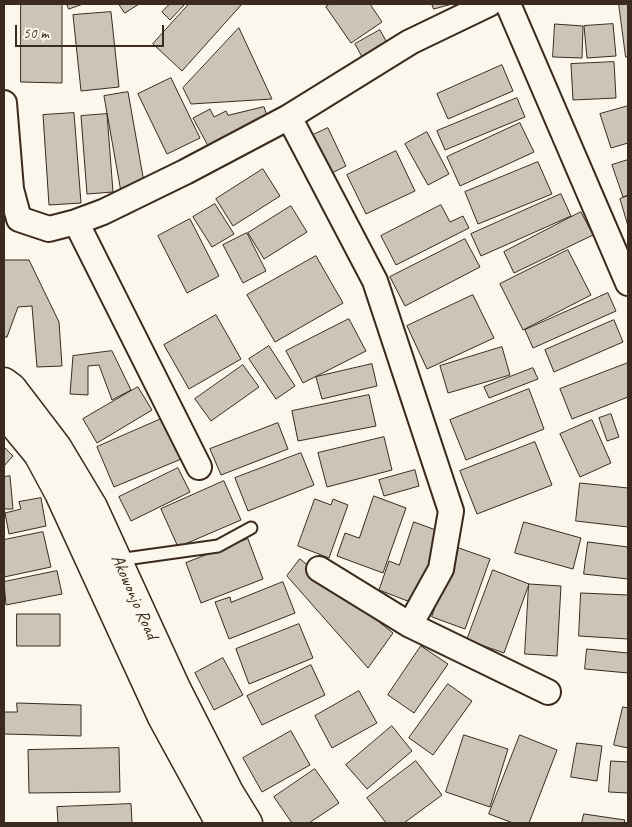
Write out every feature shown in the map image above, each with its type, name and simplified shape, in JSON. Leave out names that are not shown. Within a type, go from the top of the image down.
[{"type":"main road","name":"Akowonjo Road","points":[[4,382],[12,388],[57,446],[93,507],[176,688],[229,792],[248,823]]},
{"type":"main road","name":"Akowonjo Road","points":[[4,413],[38,454],[59,493],[162,717],[220,823]]},
{"type":"street","points":[[4,103],[11,188],[19,219],[48,229],[76,222],[185,172],[290,117],[410,42],[489,4]]},
{"type":"street","points":[[508,4],[628,283]]},
{"type":"street","points":[[290,117],[374,282],[451,511],[441,569],[410,624]]},
{"type":"street","points":[[76,222],[199,467]]},
{"type":"street","points":[[319,569],[410,624],[548,692]]},
{"type":"lane","points":[[118,560],[218,546],[251,528]]},
{"type":"building","points":[[21,4],[62,4],[62,83],[21,82]]},
{"type":"building","points":[[67,4],[83,4],[69,9]]},
{"type":"building","points":[[119,4],[139,4],[125,13]]},
{"type":"building","points":[[170,4],[185,4],[170,20],[162,12]]},
{"type":"building","points":[[189,4],[242,4],[182,71],[153,44]]},
{"type":"building","points":[[330,4],[370,4],[382,22],[351,43],[326,7]]},
{"type":"building","points":[[432,4],[452,4],[434,9]]},
{"type":"building","points":[[619,4],[628,4],[628,57],[626,57]]},
{"type":"building","points":[[111,12],[119,87],[81,91],[73,15]]},
{"type":"building","points":[[555,24],[583,26],[582,58],[553,57]]},
{"type":"building","points":[[613,24],[616,56],[587,58],[584,26]]},
{"type":"building","points":[[239,28],[272,99],[191,104],[183,88]]},
{"type":"building","points":[[380,30],[391,50],[366,64],[355,44]]},
{"type":"building","points":[[614,62],[616,98],[573,100],[571,64]]},
{"type":"building","points":[[502,65],[513,91],[448,119],[437,94]]},
{"type":"building","points":[[171,78],[200,138],[167,154],[138,94]]},
{"type":"building","points":[[128,92],[145,188],[121,192],[104,96]]},
{"type":"building","points":[[517,98],[525,117],[445,150],[437,131]]},
{"type":"building","points":[[628,106],[628,143],[611,148],[600,114]]},
{"type":"building","points":[[264,107],[270,125],[213,155],[193,118],[210,109],[214,117],[226,111],[228,115]]},
{"type":"building","points":[[74,113],[81,203],[49,205],[43,115]]},
{"type":"building","points":[[107,114],[113,192],[87,194],[81,116]]},
{"type":"building","points":[[520,123],[534,152],[460,186],[447,157]]},
{"type":"building","points":[[328,128],[346,166],[330,174],[313,135]]},
{"type":"building","points":[[427,132],[449,174],[428,185],[405,144]]},
{"type":"building","points":[[396,151],[415,191],[366,214],[347,175]]},
{"type":"building","points":[[628,160],[628,195],[623,197],[612,165]]},
{"type":"building","points":[[538,162],[552,194],[478,224],[465,192]]},
{"type":"building","points":[[263,169],[280,196],[233,226],[216,199]]},
{"type":"building","points":[[561,194],[571,216],[481,256],[471,234]]},
{"type":"building","points":[[628,196],[628,226],[620,199]]},
{"type":"building","points":[[215,204],[234,234],[212,247],[193,217]]},
{"type":"building","points":[[441,205],[450,222],[463,216],[469,228],[396,265],[381,236]]},
{"type":"building","points":[[291,206],[307,232],[264,259],[248,233]]},
{"type":"building","points":[[581,212],[593,235],[514,273],[504,252]]},
{"type":"building","points":[[190,219],[219,276],[187,293],[158,236]]},
{"type":"building","points":[[247,233],[266,271],[243,283],[223,245]]},
{"type":"building","points":[[465,239],[480,267],[405,306],[390,277]]},
{"type":"building","points":[[568,250],[591,295],[523,330],[500,284]]},
{"type":"building","points":[[316,256],[343,303],[275,342],[247,295]]},
{"type":"building","points":[[4,260],[29,260],[59,322],[62,366],[37,367],[32,306],[18,307],[7,337],[4,337]]},
{"type":"building","points":[[608,293],[616,311],[533,348],[525,330]]},
{"type":"building","points":[[473,295],[494,338],[427,369],[407,326]]},
{"type":"building","points":[[216,315],[241,359],[189,389],[164,345]]},
{"type":"building","points":[[349,319],[366,351],[303,383],[286,351]]},
{"type":"building","points":[[614,320],[623,342],[554,372],[545,350]]},
{"type":"building","points":[[269,346],[295,386],[276,399],[249,359]]},
{"type":"building","points":[[502,347],[510,375],[448,393],[440,366]]},
{"type":"building","points":[[112,351],[131,390],[112,400],[99,365],[88,366],[88,395],[70,394],[73,356]]},
{"type":"building","points":[[628,363],[628,397],[572,419],[560,389]]},
{"type":"building","points":[[372,364],[377,386],[322,399],[316,377]]},
{"type":"building","points":[[243,365],[259,387],[211,421],[195,399]]},
{"type":"building","points":[[533,368],[538,379],[489,398],[484,387]]},
{"type":"building","points":[[138,387],[152,410],[97,443],[83,419]]},
{"type":"building","points":[[529,389],[544,429],[466,460],[450,420]]},
{"type":"building","points":[[369,395],[376,426],[298,441],[292,411]]},
{"type":"building","points":[[611,414],[619,437],[607,441],[599,418]]},
{"type":"building","points":[[168,416],[186,457],[114,487],[97,447]]},
{"type":"building","points":[[592,420],[611,463],[580,477],[560,434]]},
{"type":"building","points":[[278,423],[288,449],[221,475],[210,449]]},
{"type":"building","points":[[384,437],[392,470],[327,487],[318,453]]},
{"type":"building","points":[[535,442],[552,485],[477,514],[460,471]]},
{"type":"building","points":[[4,447],[13,456],[4,466]]},
{"type":"building","points":[[301,453],[314,485],[248,511],[235,478]]},
{"type":"building","points":[[178,468],[190,492],[131,521],[119,497]]},
{"type":"building","points":[[415,470],[419,486],[384,496],[379,480]]},
{"type":"building","points":[[10,476],[13,509],[4,509],[4,477]]},
{"type":"building","points":[[224,481],[241,520],[178,547],[161,509]]},
{"type":"building","points":[[580,483],[628,488],[628,527],[576,521]]},
{"type":"building","points":[[374,496],[406,508],[383,573],[337,556],[345,533],[359,538]]},
{"type":"building","points":[[41,498],[46,526],[9,534],[5,513],[21,509],[19,502]]},
{"type":"building","points":[[315,499],[331,505],[333,499],[348,505],[329,558],[298,546]]},
{"type":"building","points":[[414,522],[444,533],[418,605],[379,590],[389,561],[399,565]]},
{"type":"building","points":[[524,522],[581,538],[573,569],[515,553]]},
{"type":"building","points":[[43,532],[51,567],[4,577],[4,540]]},
{"type":"building","points":[[248,539],[263,579],[201,603],[186,563]]},
{"type":"building","points":[[588,542],[628,547],[628,579],[584,574]]},
{"type":"building","points":[[456,547],[490,559],[465,629],[432,617]]},
{"type":"building","points":[[300,559],[393,633],[368,668],[287,576]]},
{"type":"building","points":[[493,570],[529,584],[504,653],[467,640]]},
{"type":"building","points":[[57,571],[62,594],[6,605],[4,582]]},
{"type":"building","points":[[283,582],[295,613],[229,639],[215,602],[230,597],[231,602]]},
{"type":"building","points":[[529,584],[561,586],[557,656],[525,654]]},
{"type":"building","points":[[581,593],[628,595],[628,639],[579,636]]},
{"type":"building","points":[[17,614],[60,614],[60,646],[17,646]]},
{"type":"building","points":[[299,624],[313,658],[249,684],[236,649]]},
{"type":"building","points":[[421,646],[448,664],[414,713],[388,695]]},
{"type":"building","points":[[587,649],[628,653],[628,673],[585,669]]},
{"type":"building","points":[[223,658],[243,695],[214,710],[195,673]]},
{"type":"building","points":[[311,665],[325,695],[262,725],[247,696]]},
{"type":"building","points":[[448,684],[472,701],[433,755],[409,738]]},
{"type":"building","points":[[359,691],[377,723],[332,748],[315,716]]},
{"type":"building","points":[[17,703],[81,705],[81,736],[4,734],[4,712],[17,712]]},
{"type":"building","points":[[623,707],[628,708],[628,748],[614,745]]},
{"type":"building","points":[[392,726],[412,751],[367,789],[346,765]]},
{"type":"building","points":[[291,731],[310,765],[262,792],[243,758]]},
{"type":"building","points":[[464,735],[508,749],[490,807],[446,792]]},
{"type":"building","points":[[520,735],[557,750],[529,823],[513,823],[489,814]]},
{"type":"building","points":[[577,743],[602,746],[597,781],[571,777]]},
{"type":"building","points":[[119,748],[120,792],[29,793],[28,750]]},
{"type":"building","points":[[416,761],[442,795],[404,823],[386,823],[367,798]]},
{"type":"building","points":[[611,761],[628,762],[628,793],[609,792]]},
{"type":"building","points":[[315,769],[339,803],[309,823],[292,823],[274,797]]},
{"type":"building","points":[[131,804],[132,823],[58,823],[57,807]]},
{"type":"building","points":[[584,814],[625,820],[624,823],[582,823]]}]
